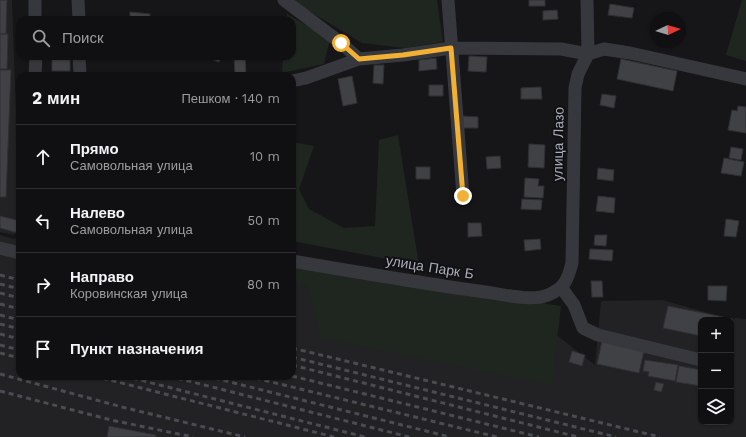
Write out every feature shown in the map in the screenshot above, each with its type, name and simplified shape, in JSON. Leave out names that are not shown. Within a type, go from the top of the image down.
[{"type":"street","points":[[34,0],[35,16]]},
{"type":"street","points":[[78,0],[79,16]]},
{"type":"street","points":[[284,0],[341,43],[359,59]]},
{"type":"street","points":[[448,0],[463,196]]},
{"type":"street","name":"улица Лазо","points":[[561,287],[568,278],[572,263],[575,88],[578,74],[588,54],[587,0]]},
{"type":"street","points":[[296,79],[306,78],[359,59],[403,55],[451,48],[561,49],[588,54],[604,49],[630,53],[746,79]]},
{"type":"street","points":[[35,72],[36,60]]},
{"type":"street","points":[[79,60],[80,72]]},
{"type":"street","points":[[0,248],[16,251]]},
{"type":"street","name":"улица Парк Б","points":[[296,262],[532,298],[547,296],[561,287]]},
{"type":"street","points":[[561,287],[574,305],[583,328],[598,335],[698,359]]},
{"type":"shaded area","points":[[0,0],[12,0],[16,112],[16,232],[14,235],[0,232]]},
{"type":"shaded area","points":[[295,0],[437,0],[443,42],[404,48],[362,43],[299,5]]},
{"type":"shaded area","points":[[742,0],[746,0],[746,61],[726,55]]},
{"type":"shaded area","points":[[296,19],[330,39],[324,64],[282,72],[283,60],[296,60]]},
{"type":"shaded area","points":[[398,135],[419,265],[296,242],[296,143],[314,146],[299,189],[309,209],[344,228],[375,226],[379,140]]},
{"type":"shaded area","points":[[0,235],[14,239],[16,238],[16,380],[296,380],[296,277],[550,330],[595,365],[601,301],[662,300],[723,317],[698,317],[698,425],[734,425],[734,320],[735,318],[746,319],[746,437],[0,437]]},
{"type":"shaded area","points":[[296,265],[561,306],[552,386],[321,338],[307,285],[296,284]]},
{"type":"building","points":[[0,0],[7,0],[6,34],[0,34]]},
{"type":"building","points":[[529,0],[545,0],[545,6],[529,6]]},
{"type":"building","points":[[610,4],[634,8],[632,18],[608,15]]},
{"type":"building","points":[[557,10],[558,19],[543,20],[543,11]]},
{"type":"building","points":[[130,12],[150,14],[150,16],[130,16]]},
{"type":"building","points":[[0,34],[8,34],[7,69],[0,69]]},
{"type":"building","points":[[469,56],[487,57],[486,72],[468,71]]},
{"type":"building","points":[[436,58],[437,69],[419,71],[419,60]]},
{"type":"building","points":[[621,59],[677,71],[673,91],[617,79]]},
{"type":"building","points":[[52,60],[70,60],[70,71],[52,71]]},
{"type":"building","points":[[234,60],[245,60],[246,72],[235,72]]},
{"type":"building","points":[[374,65],[384,65],[383,84],[373,83]]},
{"type":"building","points":[[0,70],[11,70],[6,197],[0,197]]},
{"type":"building","points":[[352,76],[357,103],[343,106],[338,79]]},
{"type":"building","points":[[429,85],[443,85],[443,96],[429,96]]},
{"type":"building","points":[[541,87],[542,99],[521,99],[521,88]]},
{"type":"building","points":[[602,94],[616,96],[614,108],[600,105]]},
{"type":"building","points":[[738,106],[746,107],[746,133],[728,130],[732,110],[737,111]]},
{"type":"building","points":[[462,116],[478,117],[478,128],[461,128]]},
{"type":"building","points":[[529,144],[545,145],[544,168],[528,167]]},
{"type":"building","points":[[731,147],[743,149],[741,160],[729,158]]},
{"type":"building","points":[[500,156],[501,168],[487,169],[486,157]]},
{"type":"building","points":[[724,158],[744,162],[741,176],[721,173]]},
{"type":"building","points":[[416,167],[430,167],[430,179],[416,179]]},
{"type":"building","points":[[598,168],[614,170],[613,181],[597,179]]},
{"type":"building","points":[[525,178],[539,179],[538,186],[544,186],[543,198],[524,197]]},
{"type":"building","points":[[598,196],[615,198],[614,213],[596,211]]},
{"type":"building","points":[[522,199],[542,200],[541,210],[521,209]]},
{"type":"building","points":[[0,216],[16,220],[16,232],[0,228]]},
{"type":"building","points":[[726,219],[739,221],[736,237],[724,236]]},
{"type":"building","points":[[468,223],[481,223],[482,236],[468,237]]},
{"type":"building","points":[[595,235],[607,235],[606,246],[594,245]]},
{"type":"building","points":[[540,239],[541,249],[525,251],[524,240]]},
{"type":"building","points":[[590,249],[613,250],[612,261],[589,259]]},
{"type":"building","points":[[591,281],[602,281],[603,297],[592,297]]},
{"type":"building","points":[[708,286],[727,286],[726,301],[708,300]]},
{"type":"building","points":[[668,306],[723,317],[698,317],[698,335],[663,328]]},
{"type":"building","points":[[602,341],[644,351],[639,373],[597,364]]},
{"type":"building","points":[[572,351],[585,355],[582,366],[569,362]]},
{"type":"building","points":[[645,360],[678,365],[675,381],[648,376],[649,372],[643,371]]},
{"type":"building","points":[[679,366],[698,369],[698,386],[676,382]]},
{"type":"building","points":[[656,382],[664,384],[661,392],[654,390]]},
{"type":"building","points":[[109,426],[156,435],[156,437],[107,437]]},
{"type":"railway","points":[[0,275],[16,279]]},
{"type":"railway","points":[[0,284],[16,288]]},
{"type":"railway","points":[[0,293],[16,297]]},
{"type":"railway","points":[[0,304],[16,308]]},
{"type":"railway","points":[[0,315],[16,319]]},
{"type":"railway","points":[[0,324],[16,328]]},
{"type":"railway","points":[[0,334],[16,338]]},
{"type":"railway","points":[[0,345],[16,349]]},
{"type":"railway","points":[[296,349],[660,437]]},
{"type":"railway","points":[[0,353],[16,357]]},
{"type":"railway","points":[[296,358],[616,437]]},
{"type":"railway","points":[[296,366],[578,437]]},
{"type":"railway","points":[[0,374],[16,378]]},
{"type":"railway","points":[[296,377],[539,437]]},
{"type":"railway","points":[[22,380],[122,407],[245,437]]},
{"type":"railway","points":[[110,380],[334,437]]},
{"type":"railway","points":[[140,380],[365,437]]},
{"type":"railway","points":[[185,380],[409,437]]},
{"type":"railway","points":[[222,380],[450,437]]},
{"type":"railway","points":[[263,380],[497,437]]},
{"type":"railway","points":[[0,391],[111,420],[193,437]]},
{"type":"route","points":[[341,43],[359,59],[403,55],[451,48],[463,196]]}]
